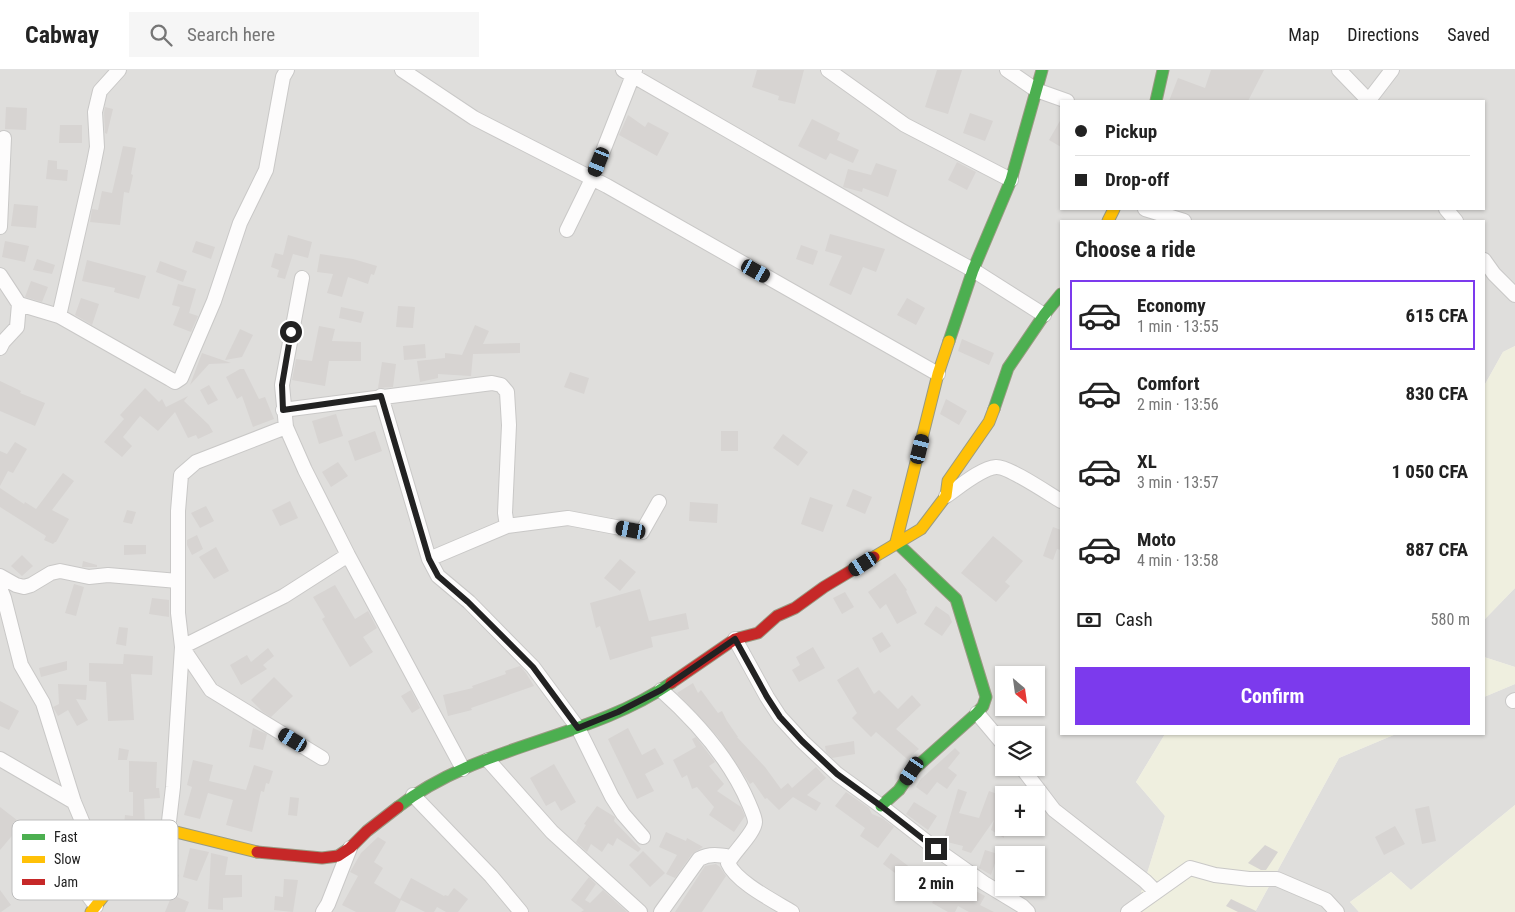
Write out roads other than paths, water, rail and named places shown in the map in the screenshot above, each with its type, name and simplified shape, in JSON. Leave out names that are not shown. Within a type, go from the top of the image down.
[{"type":"street","points":[[59,316],[97,147],[95,112],[100,91],[119,70]]},
{"type":"street","points":[[19,304],[59,316],[175,382],[182,378],[214,301],[240,223],[266,170],[283,77],[287,70]]},
{"type":"street","points":[[402,70],[474,118],[592,179],[938,374]]},
{"type":"street","points":[[828,70],[905,125],[1011,180]]},
{"type":"street","points":[[1007,70],[1036,90],[1063,100]]},
{"type":"street","points":[[896,542],[938,374],[973,270],[1011,180],[1042,70]]},
{"type":"street","points":[[1156,100],[1163,70]]},
{"type":"street","points":[[1339,70],[1368,100]]},
{"type":"street","points":[[1370,100],[1392,70]]},
{"type":"street","points":[[567,230],[592,179],[631,72],[902,231],[973,270],[1044,315]]},
{"type":"street","points":[[0,227],[4,138]]},
{"type":"street","points":[[1148,210],[1181,220]]},
{"type":"street","points":[[1447,210],[1455,220]]},
{"type":"street","points":[[1485,261],[1515,296]]},
{"type":"street","points":[[0,275],[19,304],[17,327],[0,348]]},
{"type":"street","points":[[302,278],[282,385],[286,427],[305,470],[348,556],[463,769]]},
{"type":"street","points":[[946,496],[948,481],[990,422],[1008,368],[1044,315],[1060,295]]},
{"type":"street","points":[[283,410],[492,383],[501,385],[507,392],[509,425],[505,513],[507,526]]},
{"type":"street","points":[[381,396],[429,559],[438,576],[468,602],[533,667],[578,728],[612,797],[623,814],[643,837]]},
{"type":"street","points":[[169,820],[182,647],[178,613],[178,511],[181,475],[196,462],[286,427]]},
{"type":"street","points":[[178,832],[258,852],[322,858],[338,856],[413,795],[463,769],[618,712],[661,690],[735,639],[758,633],[777,616],[795,608],[824,587],[896,542],[921,529],[946,496],[984,471],[997,466],[1010,470],[1060,500]]},
{"type":"street","points":[[429,559],[507,526],[568,518],[642,532],[659,502]]},
{"type":"street","points":[[881,806],[899,790],[912,771],[977,713],[983,706],[986,697],[956,599],[896,542]]},
{"type":"street","points":[[182,647],[284,596],[348,556]]},
{"type":"street","points":[[0,576],[16,585],[24,587],[51,573],[60,571],[89,577],[108,575],[178,581]]},
{"type":"street","points":[[0,588],[21,665],[43,703],[74,802],[82,820]]},
{"type":"street","points":[[735,639],[780,717],[837,774],[984,883],[1022,906],[1028,912]]},
{"type":"street","points":[[182,647],[211,690],[322,758]]},
{"type":"street","points":[[661,690],[717,748],[742,788],[755,822],[753,829],[731,857],[728,863],[731,870],[744,882],[792,912]]},
{"type":"street","points":[[977,713],[995,734]]},
{"type":"street","points":[[0,760],[74,802]]},
{"type":"street","points":[[488,760],[552,832],[640,912]]},
{"type":"street","points":[[1028,776],[1054,810],[1145,881],[1156,892]]},
{"type":"street","points":[[413,795],[491,876],[521,912]]},
{"type":"street","points":[[323,912],[350,848]]},
{"type":"street","points":[[661,912],[692,867],[705,855],[715,854],[731,857]]},
{"type":"street","points":[[1128,912],[1190,868],[1215,875],[1277,879],[1326,900],[1337,912]]}]
